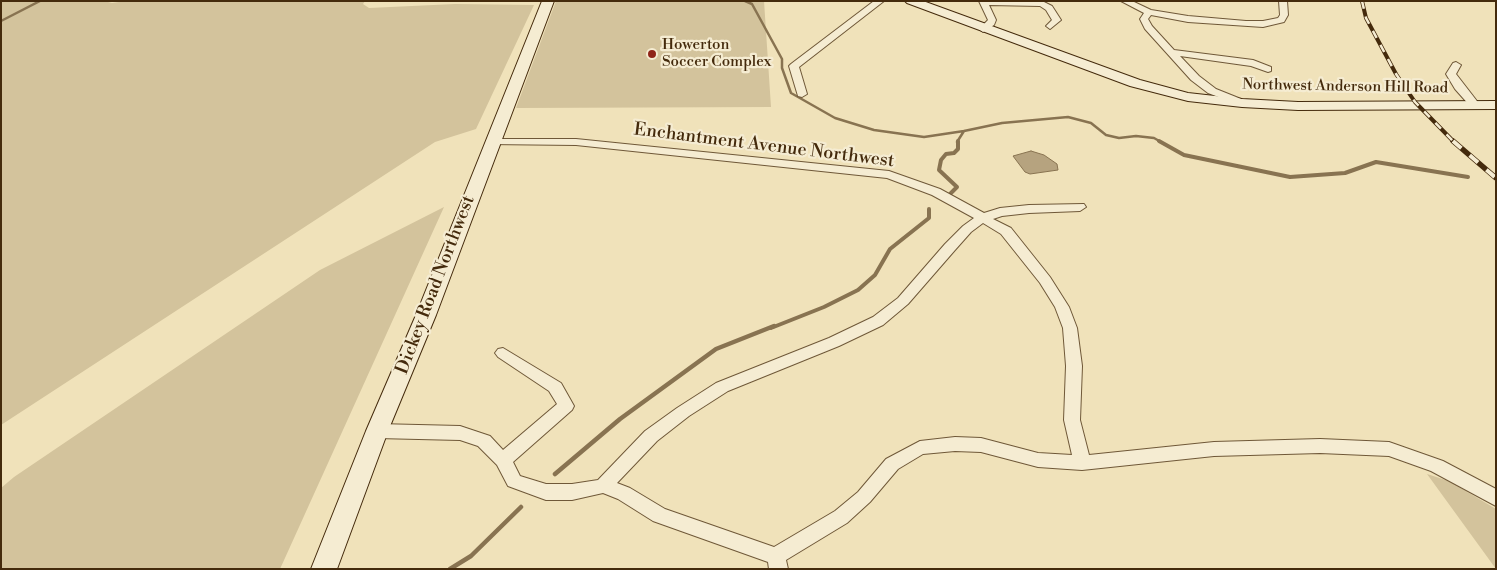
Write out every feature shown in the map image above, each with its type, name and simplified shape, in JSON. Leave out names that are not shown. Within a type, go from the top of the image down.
[{"type":"street","name":"Dickey Road Northwest","points":[[324,569],[377,431],[426,315],[548,1]]},
{"type":"street","points":[[802,94],[794,66],[880,1]]},
{"type":"street","name":"Northwest Anderson Hill Road","points":[[912,1],[1146,87],[1188,97],[1242,103],[1310,106],[1496,105]]},
{"type":"street","points":[[1125,1],[1150,12],[1219,22],[1263,24],[1281,20],[1284,15],[1283,1]]},
{"type":"street","points":[[984,29],[992,20],[983,2],[1042,4],[1049,8],[1057,20],[1050,26]]},
{"type":"street","points":[[1150,12],[1144,19],[1148,27],[1195,78],[1212,91],[1242,103]]},
{"type":"street","points":[[1170,52],[1244,61],[1268,69]]},
{"type":"street","points":[[1456,65],[1451,74],[1459,87],[1475,105]]},
{"type":"street","points":[[492,142],[552,142]]},
{"type":"street","name":"Enchantment Avenue Northwest","points":[[552,142],[576,142],[889,175],[936,192],[1006,231],[1045,280],[1062,307],[1070,328],[1074,366],[1072,420],[1082,463]]},
{"type":"street","points":[[603,486],[651,436],[683,412],[722,388],[834,342],[878,321],[903,301],[967,229],[982,218],[1000,212],[1080,207]]},
{"type":"street","points":[[503,353],[555,387],[566,406],[504,460]]},
{"type":"street","points":[[377,431],[460,434],[484,440],[504,460],[514,481],[546,492],[572,492],[603,486],[624,493],[659,515],[777,562],[841,517],[864,497],[892,464],[920,448],[955,444],[981,445],[1038,460],[1082,463],[1214,449],[1320,446],[1389,449],[1437,466],[1496,498]]},
{"type":"shaded area","points":[[1,1],[104,1],[112,3],[126,1],[365,1],[363,4],[369,8],[455,4],[534,5],[476,129],[435,142],[1,425]]},
{"type":"shaded area","name":"Howerton Soccer Complex","points":[[556,1],[764,1],[771,107],[516,108]]},
{"type":"shaded area","points":[[1031,151],[1044,155],[1057,164],[1058,170],[1030,174],[1025,172],[1013,156]]},
{"type":"shaded area","points":[[444,207],[280,569],[1,569],[1,488],[14,477],[320,270]]},
{"type":"shaded area","points":[[1427,474],[1449,481],[1496,509],[1496,569]]},
{"type":"waterway","points":[[1,21],[40,1]]},
{"type":"waterway","points":[[745,1],[752,4],[782,59],[782,68],[791,93],[835,118],[874,130],[924,137],[964,131]]},
{"type":"waterway","points":[[964,131],[1002,123],[1068,117],[1091,123],[1106,135],[1119,138],[1136,136],[1154,138],[1161,142]]},
{"type":"waterway","points":[[957,142],[964,131]]},
{"type":"waterway","points":[[950,194],[957,187],[939,170],[941,160],[946,154],[954,153],[958,149],[958,141]]},
{"type":"waterway","points":[[1159,141],[1184,155],[1290,177],[1345,173],[1376,162],[1468,177]]},
{"type":"waterway","points":[[771,328],[824,307],[858,290],[875,275],[890,249],[929,218],[929,209]]},
{"type":"waterway","points":[[555,474],[620,419],[716,349],[774,326]]},
{"type":"waterway","points":[[450,569],[471,556],[521,507]]},
{"type":"railway","points":[[1362,1],[1366,18],[1396,74],[1415,102],[1453,141]]},
{"type":"railway","points":[[1453,141],[1496,178]]},
{"type":"place","name":"Howerton Soccer Complex","points":[[652,54]]}]
